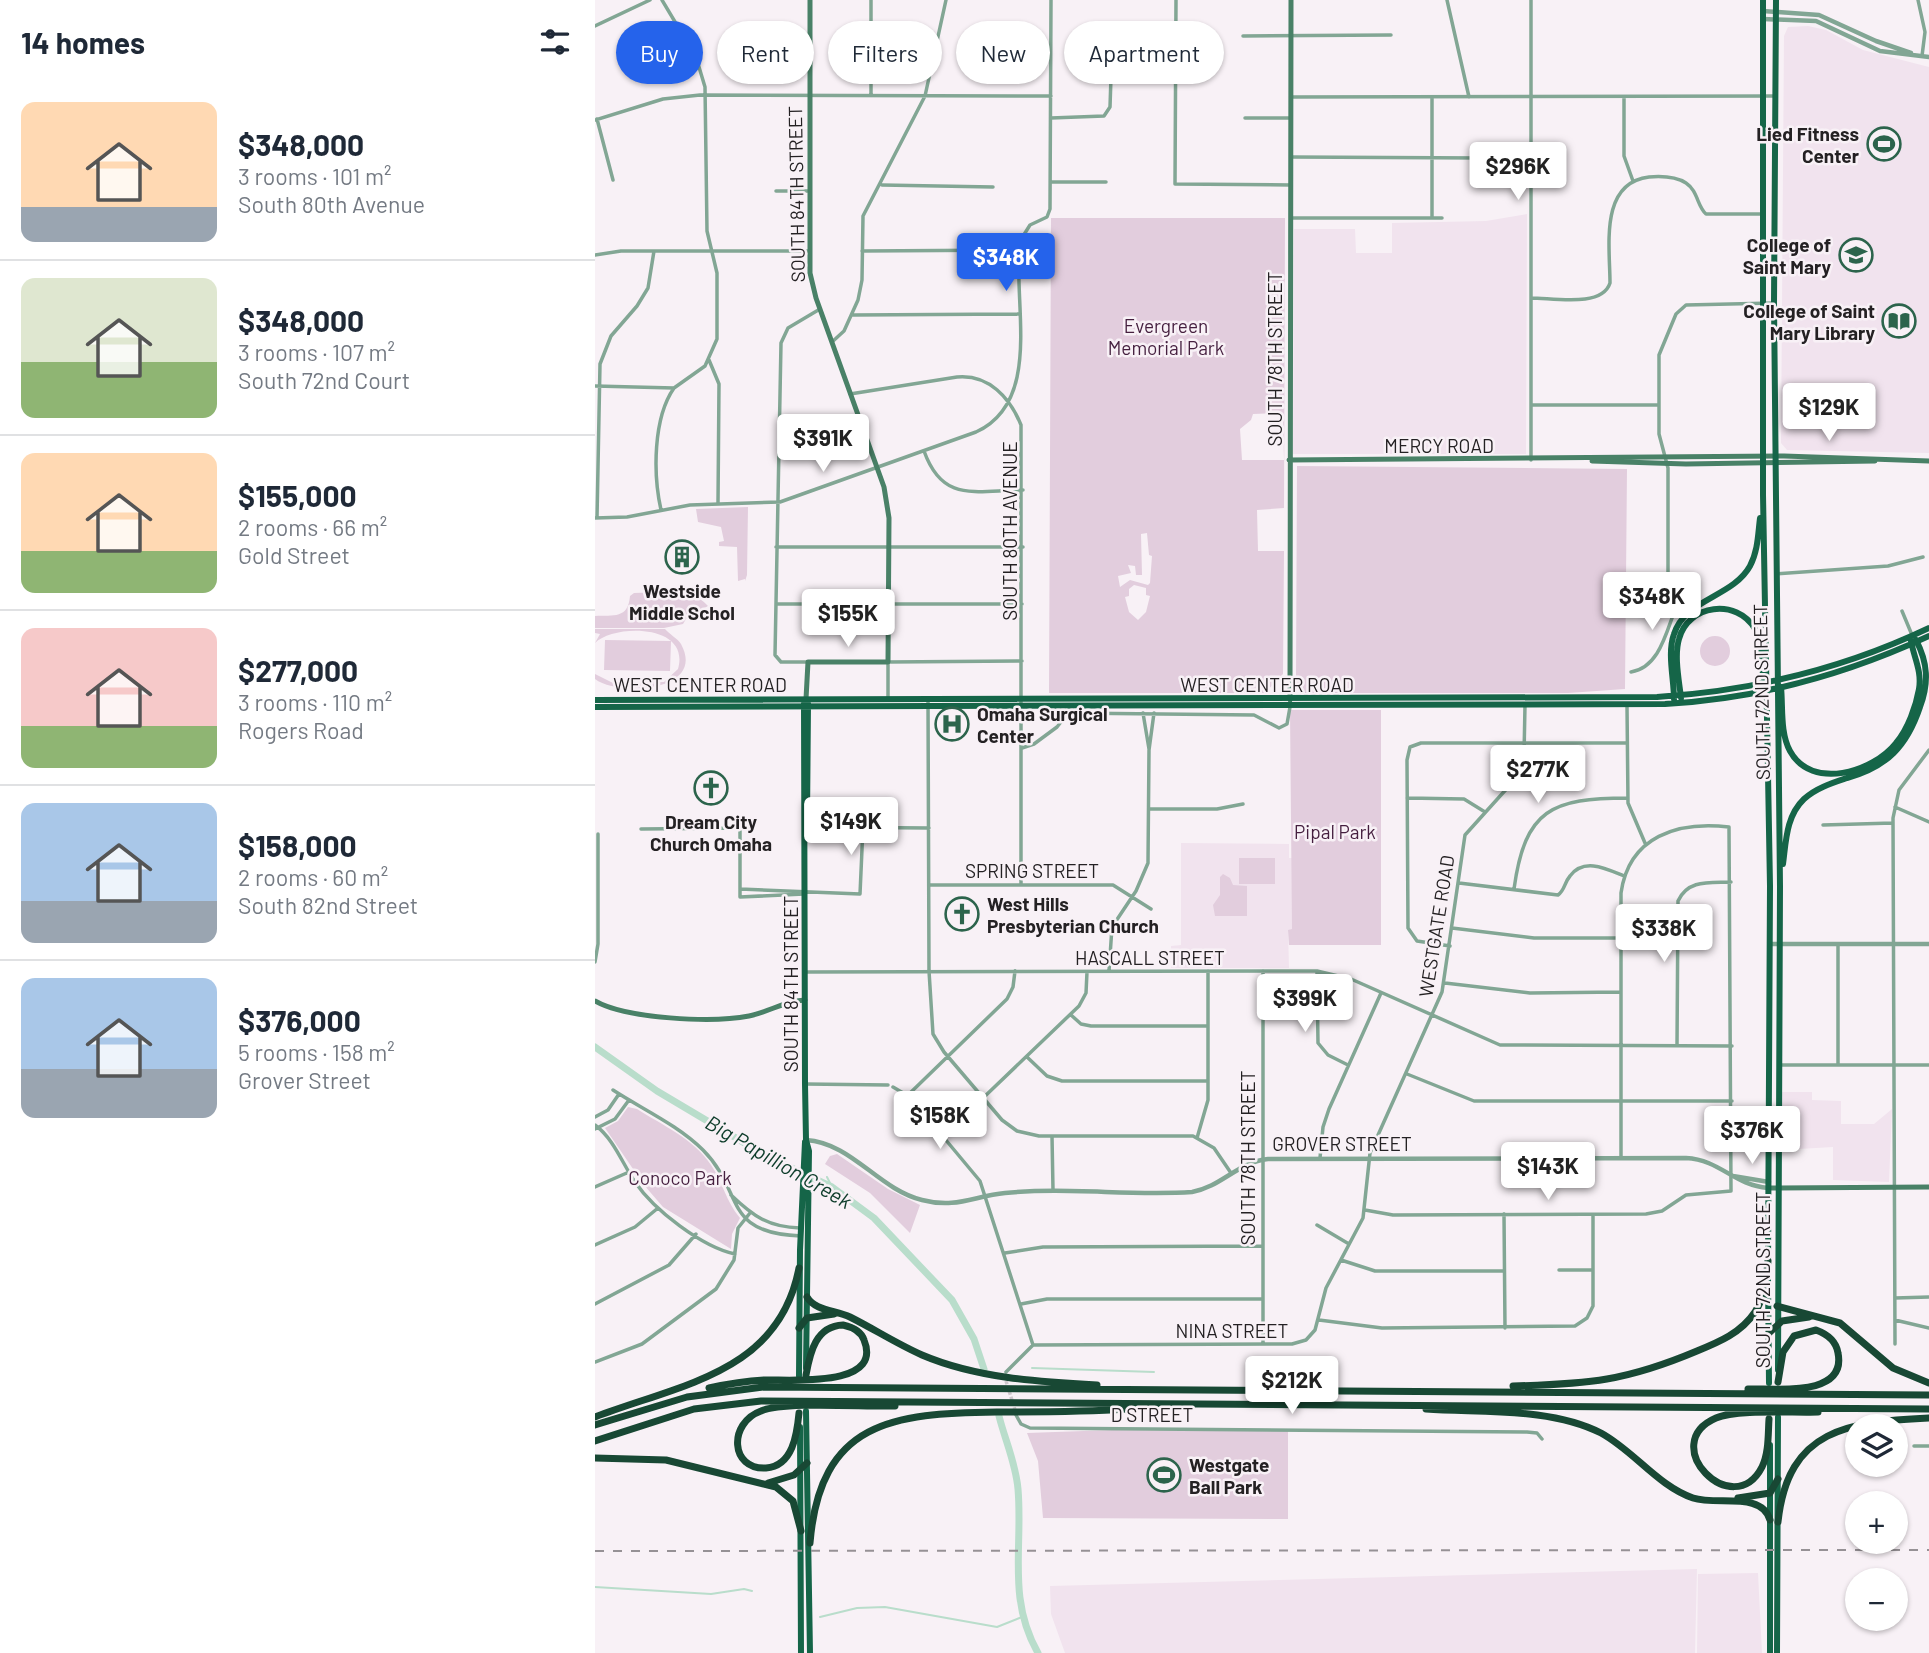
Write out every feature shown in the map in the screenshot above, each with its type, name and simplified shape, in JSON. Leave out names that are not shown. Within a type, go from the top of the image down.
[{"type":"highway","points":[[1401,1390],[1590,1383],[1655,1369],[1723,1339],[1744,1325],[1763,1296],[1768,1261]]},
{"type":"highway","points":[[595,1417],[714,1372],[755,1351],[771,1335],[787,1310],[799,1268]]},
{"type":"highway","points":[[807,1297],[814,1306],[855,1319],[920,1354],[955,1366],[1016,1377],[1168,1389]]},
{"type":"highway","points":[[1777,1306],[1845,1326],[1893,1368],[1929,1383]]},
{"type":"highway","points":[[799,1328],[807,1318],[828,1313],[855,1319]]},
{"type":"highway","points":[[1769,1333],[1777,1323],[1821,1317]]},
{"type":"highway","points":[[803,1375],[813,1347],[824,1330],[838,1325],[853,1328],[865,1341],[864,1359],[857,1369],[824,1383]]},
{"type":"highway","points":[[1778,1383],[1783,1355],[1790,1340],[1803,1331],[1822,1332],[1837,1347],[1837,1368],[1823,1384],[1798,1391]]},
{"type":"highway","points":[[595,1425],[662,1403],[726,1390],[781,1383],[957,1388],[1798,1391],[1929,1395]]},
{"type":"highway","points":[[595,1441],[702,1407],[962,1403],[1024,1408]]},
{"type":"highway","points":[[781,1404],[755,1413],[740,1428],[738,1448],[753,1465],[770,1468],[786,1458],[795,1441],[802,1412]]},
{"type":"highway","points":[[810,1543],[814,1508],[821,1486],[833,1465],[855,1441],[874,1428],[903,1417],[1024,1408],[1214,1405],[1929,1409]]},
{"type":"highway","points":[[1369,1405],[1542,1417],[1577,1424],[1610,1438],[1676,1489],[1699,1499],[1757,1504],[1766,1510],[1774,1525]]},
{"type":"highway","points":[[1753,1410],[1721,1416],[1701,1430],[1696,1441],[1695,1456],[1699,1468],[1710,1479],[1724,1485],[1737,1485],[1758,1473],[1766,1455],[1772,1418]]},
{"type":"highway","points":[[1774,1525],[1792,1470],[1818,1440],[1847,1427],[1929,1418]]},
{"type":"highway","points":[[595,1458],[666,1460],[753,1481],[787,1494],[797,1509],[801,1531]]},
{"type":"highway","points":[[753,1481],[778,1481],[800,1472],[807,1463]]},
{"type":"highway","points":[[1699,1499],[1739,1498],[1770,1493],[1778,1479]]},
{"type":"main road","name":"SOUTH 84TH STREET","points":[[810,0],[809,251],[812,282],[820,309]]},
{"type":"main road","name":"SOUTH 78TH STREET","points":[[1290,707],[1291,0]]},
{"type":"main road","name":"SOUTH 72ND STREET","points":[[1763,0],[1763,495],[1770,944],[1769,1384]]},
{"type":"main road","name":"SOUTH 72ND STREET","points":[[1776,0],[1774,303],[1780,886],[1778,1383]]},
{"type":"main road","points":[[808,662],[888,662],[888,502],[820,309]]},
{"type":"main road","name":"MERCY ROAD","points":[[1289,460],[1929,461]]},
{"type":"main road","points":[[1677,700],[1672,646],[1675,629],[1686,614],[1734,585],[1749,568],[1756,548],[1763,495]]},
{"type":"main road","points":[[1776,605],[1786,741],[1798,762],[1817,772],[1836,774],[1859,768],[1881,757],[1898,741],[1907,726],[1919,688],[1914,641]]},
{"type":"main road","points":[[1677,700],[1677,648],[1686,624],[1706,610],[1724,609],[1735,612],[1750,622],[1758,637],[1768,741]]},
{"type":"main road","name":"WEST CENTER ROAD","points":[[1914,641],[1929,628]]},
{"type":"main road","name":"WEST CENTER ROAD","points":[[595,700],[829,706],[1022,699],[1290,699],[1627,706],[1752,690],[1857,666],[1929,636]]},
{"type":"main road","points":[[1780,886],[1789,825],[1803,801],[1824,786],[1878,767],[1898,751],[1910,734],[1927,686],[1925,664],[1914,641]]},
{"type":"main road","name":"SOUTH 84TH STREET","points":[[803,1375],[809,1233],[805,1084],[808,662]]},
{"type":"main road","name":"WEST CENTER ROAD","points":[[595,707],[806,704],[888,699],[1022,707],[1290,707],[1677,700]]},
{"type":"main road","name":"SOUTH 84TH STREET","points":[[805,827],[809,806],[809,734],[806,704]]},
{"type":"main road","points":[[809,734],[814,714],[829,706]]},
{"type":"main road","points":[[595,1000],[618,1011],[645,1017],[737,1018],[758,1014],[782,1003],[805,1000]]},
{"type":"main road","points":[[1769,1056],[1778,1065]]},
{"type":"main road","name":"GROVER STREET","points":[[1769,1185],[1929,1187]]},
{"type":"main road","name":"SOUTH 84TH STREET","points":[[803,1375],[799,1328],[799,1268],[806,1197]]},
{"type":"main road","points":[[802,1412],[810,1543],[810,1653]]},
{"type":"main road","points":[[801,1653],[802,1412]]},
{"type":"main road","points":[[1770,1653],[1778,1479],[1772,1418]]},
{"type":"main road","points":[[1772,1418],[1770,1493],[1774,1525]]},
{"type":"main road","points":[[1773,1578],[1777,1653]]},
{"type":"street","points":[[595,26],[650,0]]},
{"type":"street","points":[[660,510],[658,422],[663,405],[674,388],[697,374],[709,360],[717,332],[717,273],[707,231],[707,96],[696,57],[662,0]]},
{"type":"street","points":[[871,0],[871,96]]},
{"type":"street","points":[[832,342],[842,334],[861,288],[863,216],[882,185],[925,96],[946,0]]},
{"type":"street","points":[[654,251],[647,288],[638,306],[607,343],[600,364],[596,386],[596,518],[627,517],[718,503],[776,503],[984,428],[1009,404],[1018,377],[1019,250],[1026,229],[1048,216],[1051,199],[1051,0]]},
{"type":"street","points":[[1176,0],[1175,184],[1291,185]]},
{"type":"street","points":[[1447,0],[1468,97]]},
{"type":"street","points":[[1531,0],[1531,460]]},
{"type":"street","points":[[1918,0],[1925,38],[1922,56]]},
{"type":"street","points":[[1763,15],[1813,21],[1880,51],[1929,57]]},
{"type":"street","points":[[1243,36],[1391,36]]},
{"type":"street","points":[[1051,118],[1099,118],[1110,107],[1111,84]]},
{"type":"street","points":[[613,180],[596,120],[663,99],[707,96],[1051,96]]},
{"type":"street","points":[[1291,97],[1775,96]]},
{"type":"street","points":[[1432,97],[1432,218]]},
{"type":"street","points":[[1624,97],[1624,156],[1633,182]]},
{"type":"street","points":[[1245,118],[1291,118]]},
{"type":"street","points":[[1291,158],[1484,158],[1513,181],[1531,182]]},
{"type":"street","points":[[1531,298],[1594,298],[1605,293],[1610,283],[1612,207],[1620,192],[1633,182],[1650,177],[1679,180],[1694,190],[1706,214],[1764,214]]},
{"type":"street","points":[[1051,182],[1106,182]]},
{"type":"street","points":[[882,185],[993,187]]},
{"type":"street","points":[[776,191],[809,191]]},
{"type":"street","points":[[1291,218],[1442,218]]},
{"type":"street","points":[[862,251],[1019,250]]},
{"type":"street","points":[[595,255],[654,251],[809,251]]},
{"type":"street","points":[[1631,672],[1645,670],[1653,660],[1679,600],[1670,593],[1668,582],[1667,460],[1659,434],[1659,351],[1676,314],[1683,307],[1693,303],[1774,303]]},
{"type":"street","name":"SOUTH 84TH STREET","points":[[808,662],[778,660],[776,503],[781,465],[781,339],[788,328],[820,309]]},
{"type":"street","points":[[852,315],[1019,314]]},
{"type":"street","points":[[709,360],[719,384],[718,503]]},
{"type":"street","points":[[850,394],[965,376],[990,384],[1009,404]]},
{"type":"street","points":[[596,386],[674,388]]},
{"type":"street","name":"SOUTH 80TH AVENUE","points":[[1009,404],[1023,430],[1021,884]]},
{"type":"street","points":[[1531,405],[1658,405]]},
{"type":"street","points":[[924,451],[935,477],[948,487],[1023,490]]},
{"type":"street","points":[[776,547],[1023,547]]},
{"type":"street","points":[[1776,574],[1888,566],[1923,557]]},
{"type":"street","points":[[776,604],[1022,604]]},
{"type":"street","points":[[1902,611],[1914,641]]},
{"type":"street","points":[[888,699],[888,662],[1022,661]]},
{"type":"street","points":[[928,703],[929,971],[933,1034],[983,1098],[1013,1129],[1031,1135],[1197,1138],[1214,1148],[1231,1173]]},
{"type":"street","name":"WESTGATE ROAD","points":[[1319,1320],[1326,1288],[1365,1210],[1369,1158],[1433,1017],[1445,982],[1465,835],[1516,776],[1525,743],[1525,703]]},
{"type":"street","points":[[1627,706],[1628,798],[1646,843]]},
{"type":"street","name":"SOUTH 78TH STREET","points":[[1154,713],[1257,716],[1279,728],[1287,724],[1290,707]]},
{"type":"street","points":[[1022,748],[1034,744],[1057,727],[1069,713],[1154,713],[1149,750],[1147,863],[1132,896],[1112,927],[1109,971]]},
{"type":"street","points":[[1143,713],[1149,750]]},
{"type":"street","points":[[1450,947],[1421,942],[1411,936],[1407,923],[1408,754],[1412,746],[1627,743]]},
{"type":"street","points":[[1895,1345],[1893,823],[1901,785],[1928,757],[1929,750]]},
{"type":"street","points":[[1407,798],[1464,799],[1485,812]]},
{"type":"street","points":[[1514,890],[1523,845],[1545,815],[1577,800],[1628,798]]},
{"type":"street","points":[[1149,809],[1217,809],[1243,804]]},
{"type":"street","points":[[1895,807],[1929,822]]},
{"type":"street","points":[[1822,825],[1893,823]]},
{"type":"street","points":[[805,827],[929,828]]},
{"type":"street","points":[[740,889],[775,888],[806,894],[860,894],[863,881],[863,827]]},
{"type":"street","points":[[641,829],[740,828],[740,897],[797,897],[806,894]]},
{"type":"street","points":[[1365,1210],[1393,1214],[1656,1213],[1686,1195],[1724,1194],[1731,1191],[1730,828],[1678,828],[1646,843],[1633,858],[1624,876],[1621,939],[1621,1158]]},
{"type":"street","points":[[595,962],[598,944],[598,834]]},
{"type":"street","points":[[1458,883],[1560,895],[1573,873],[1590,865],[1624,876]]},
{"type":"street","points":[[1677,1046],[1677,908],[1683,892],[1696,884],[1731,882]]},
{"type":"street","name":"SPRING STREET","points":[[929,884],[1109,884],[1151,909]]},
{"type":"street","points":[[1453,928],[1534,938],[1621,939]]},
{"type":"street","points":[[1770,944],[1929,944]]},
{"type":"street","points":[[1838,944],[1838,1065]]},
{"type":"street","points":[[908,1095],[1007,999],[1013,987],[1015,971]]},
{"type":"street","points":[[1197,1138],[1207,1105],[1208,971]]},
{"type":"street","name":"SOUTH 78TH STREET","points":[[1263,971],[1263,1345]]},
{"type":"street","points":[[1317,971],[1318,1043],[1328,1055],[1349,1065]]},
{"type":"street","name":"HASCALL STREET","points":[[805,972],[1317,971],[1343,976],[1500,1045],[1732,1046]]},
{"type":"street","points":[[983,1098],[1071,1015],[1084,998],[1087,972]]},
{"type":"street","points":[[1445,982],[1530,992],[1621,992]]},
{"type":"street","points":[[1320,1158],[1325,1118],[1381,993]]},
{"type":"street","points":[[1071,1015],[1081,1024],[1091,1026],[1208,1026]]},
{"type":"street","points":[[1027,1056],[1047,1076],[1062,1081],[1208,1081]]},
{"type":"street","points":[[1778,1065],[1929,1065]]},
{"type":"street","points":[[1407,1073],[1474,1101],[1732,1101]]},
{"type":"street","points":[[805,1084],[891,1086],[908,1095],[977,1176],[987,1198],[1033,1345],[1006,1372]]},
{"type":"street","points":[[613,1090],[702,1149],[717,1167],[744,1218],[767,1231],[809,1233]]},
{"type":"street","points":[[595,1117],[610,1108],[619,1094]]},
{"type":"street","points":[[629,1100],[615,1119],[596,1127],[657,1208],[721,1250],[735,1254]]},
{"type":"street","points":[[1052,1136],[1053,1193]]},
{"type":"street","name":"GROVER STREET","points":[[806,1140],[834,1146],[892,1187],[915,1198],[953,1204],[1007,1193],[1192,1192],[1211,1186],[1246,1164],[1263,1159],[1697,1159],[1746,1184],[1769,1185]]},
{"type":"street","points":[[595,1187],[629,1172]]},
{"type":"street","points":[[730,1193],[750,1213],[773,1226],[809,1233]]},
{"type":"street","points":[[595,1245],[635,1227],[657,1208]]},
{"type":"street","points":[[595,1362],[642,1345],[713,1292],[725,1277],[735,1254],[736,1232],[750,1213]]},
{"type":"street","points":[[1504,1214],[1505,1328]]},
{"type":"street","points":[[1319,1320],[1382,1328],[1571,1328],[1585,1320],[1593,1307],[1593,1214]]},
{"type":"street","points":[[1317,1225],[1349,1244]]},
{"type":"street","points":[[595,1304],[669,1265],[696,1234]]},
{"type":"street","points":[[1005,1253],[1043,1247],[1263,1246]]},
{"type":"street","points":[[1340,1259],[1375,1271],[1504,1271]]},
{"type":"street","points":[[1559,1270],[1593,1270]]},
{"type":"street","points":[[1895,1298],[1929,1297]]},
{"type":"street","points":[[1021,1304],[1047,1299],[1263,1299]]},
{"type":"street","name":"NINA STREET","points":[[1033,1345],[1263,1345],[1303,1342],[1312,1335],[1319,1320]]},
{"type":"street","points":[[1895,1320],[1929,1328]]},
{"type":"street","name":"D STREET","points":[[1017,1416],[1022,1425],[1030,1427],[1527,1432],[1537,1433],[1542,1439]]},
{"type":"street","points":[[1914,1446],[1929,1446]]},
{"type":"shaded area","name":"College of Saint Mary","points":[[1808,26],[1826,30],[1863,50],[1929,67],[1929,453],[1787,450],[1781,443],[1784,36],[1788,27]]},
{"type":"shaded area","points":[[1527,214],[1526,454],[1293,454],[1294,229],[1355,229],[1356,253],[1392,253],[1392,223],[1486,221]]},
{"type":"shaded area","points":[[1181,843],[1289,844],[1289,858],[1292,858],[1292,930],[1288,930],[1289,968],[1171,968],[1171,946],[1181,945]]},
{"type":"shaded area","points":[[1782,1092],[1812,1092],[1812,1100],[1841,1101],[1841,1124],[1874,1124],[1892,1109],[1889,1182],[1833,1180],[1833,1147],[1782,1150]]},
{"type":"shaded area","points":[[1697,1569],[1695,1653],[1065,1653],[1051,1614],[1050,1586]]},
{"type":"shaded area","points":[[1758,1573],[1762,1653],[1697,1653],[1698,1574]]},
{"type":"green space","name":"Evergreen Memorial Park","points":[[1051,218],[1285,218],[1284,508],[1257,510],[1258,551],[1284,551],[1283,674],[1265,693],[1049,693]],"holes":[[[1283,413],[1284,460],[1242,460],[1240,429],[1251,420],[1253,414]],[[1147,533],[1149,555],[1152,556],[1150,583],[1148,585],[1130,580],[1120,587],[1118,576],[1131,573],[1128,565],[1135,566],[1136,575],[1142,575],[1141,534]],[[1134,585],[1146,588],[1146,595],[1150,596],[1146,612],[1138,620],[1129,612],[1125,597],[1129,596],[1129,589]]]},
{"type":"green space","points":[[1297,466],[1627,469],[1625,689],[1568,693],[1300,693],[1296,679]]},
{"type":"green space","points":[[748,507],[747,575],[745,581],[738,581],[737,547],[719,546],[719,542],[724,541],[721,527],[698,522],[696,509]]},
{"type":"green space","points":[[634,593],[683,593],[708,606],[686,619],[683,624],[664,628],[595,628],[595,616],[623,612]]},
{"type":"green space","points":[[595,629],[665,629],[681,644],[686,660],[682,672],[671,681],[656,686],[622,688],[606,685],[595,679],[595,674],[613,683],[664,682],[678,669],[679,654],[673,643],[648,632],[617,633],[595,643],[600,634],[595,633]]},
{"type":"green space","points":[[1715,636],[1726,640],[1730,651],[1726,662],[1715,666],[1704,662],[1700,651],[1704,640]]},
{"type":"green space","points":[[605,640],[671,641],[670,671],[604,670]]},
{"type":"green space","name":"Pipal Park","points":[[1290,710],[1381,710],[1381,945],[1289,945],[1288,930],[1292,929]]},
{"type":"green space","points":[[1239,858],[1275,858],[1275,884],[1239,884]]},
{"type":"green space","points":[[1223,874],[1230,878],[1233,885],[1247,886],[1247,916],[1215,916],[1213,905],[1220,895],[1220,877]]},
{"type":"green space","name":"Conoco Park","points":[[628,1107],[637,1109],[677,1133],[711,1165],[740,1218],[732,1234],[731,1249],[663,1207],[644,1185],[605,1128],[618,1121]]},
{"type":"green space","points":[[837,1154],[888,1189],[920,1205],[910,1233],[870,1193],[825,1164],[830,1156]]},
{"type":"green space","name":"Westgate Ball Park","points":[[1112,1430],[1288,1431],[1288,1519],[1043,1518],[1038,1461],[1027,1433]]},
{"type":"waterway","name":"Big Papillion Creek","points":[[595,1047],[657,1091],[768,1157],[832,1187],[874,1218],[952,1300],[974,1339],[984,1369]]},
{"type":"waterway","name":"Big Papillion Creek","points":[[827,1177],[832,1187]]},
{"type":"waterway","points":[[1032,1368],[1154,1372]]},
{"type":"waterway","name":"Big Papillion Creek","points":[[999,1416],[1017,1480],[1019,1593],[1028,1633],[1038,1653]]},
{"type":"waterway","points":[[595,1587],[711,1594],[744,1589],[752,1591]]},
{"type":"waterway","points":[[820,1617],[857,1608],[885,1607],[997,1627],[1022,1617]]},
{"type":"tunnel","points":[[1006,1381],[1016,1413]]},
{"type":"railway","points":[[595,1551],[1929,1550]]},
{"type":"place","name":"Lied Fitness Center","points":[[1884,144]]},
{"type":"place","name":"College of Saint Mary","points":[[1856,255]]},
{"type":"place","name":"College of Saint Mary Library","points":[[1899,321]]},
{"type":"place","name":"Westside Middle Schol","points":[[682,557]]},
{"type":"place","name":"Omaha Surgical Center","points":[[952,724]]},
{"type":"place","name":"Dream City Church Omaha","points":[[711,788]]},
{"type":"place","name":"West Hills Presbyterian Church","points":[[962,914]]},
{"type":"place","name":"Westgate Ball Park","points":[[1164,1475]]}]
